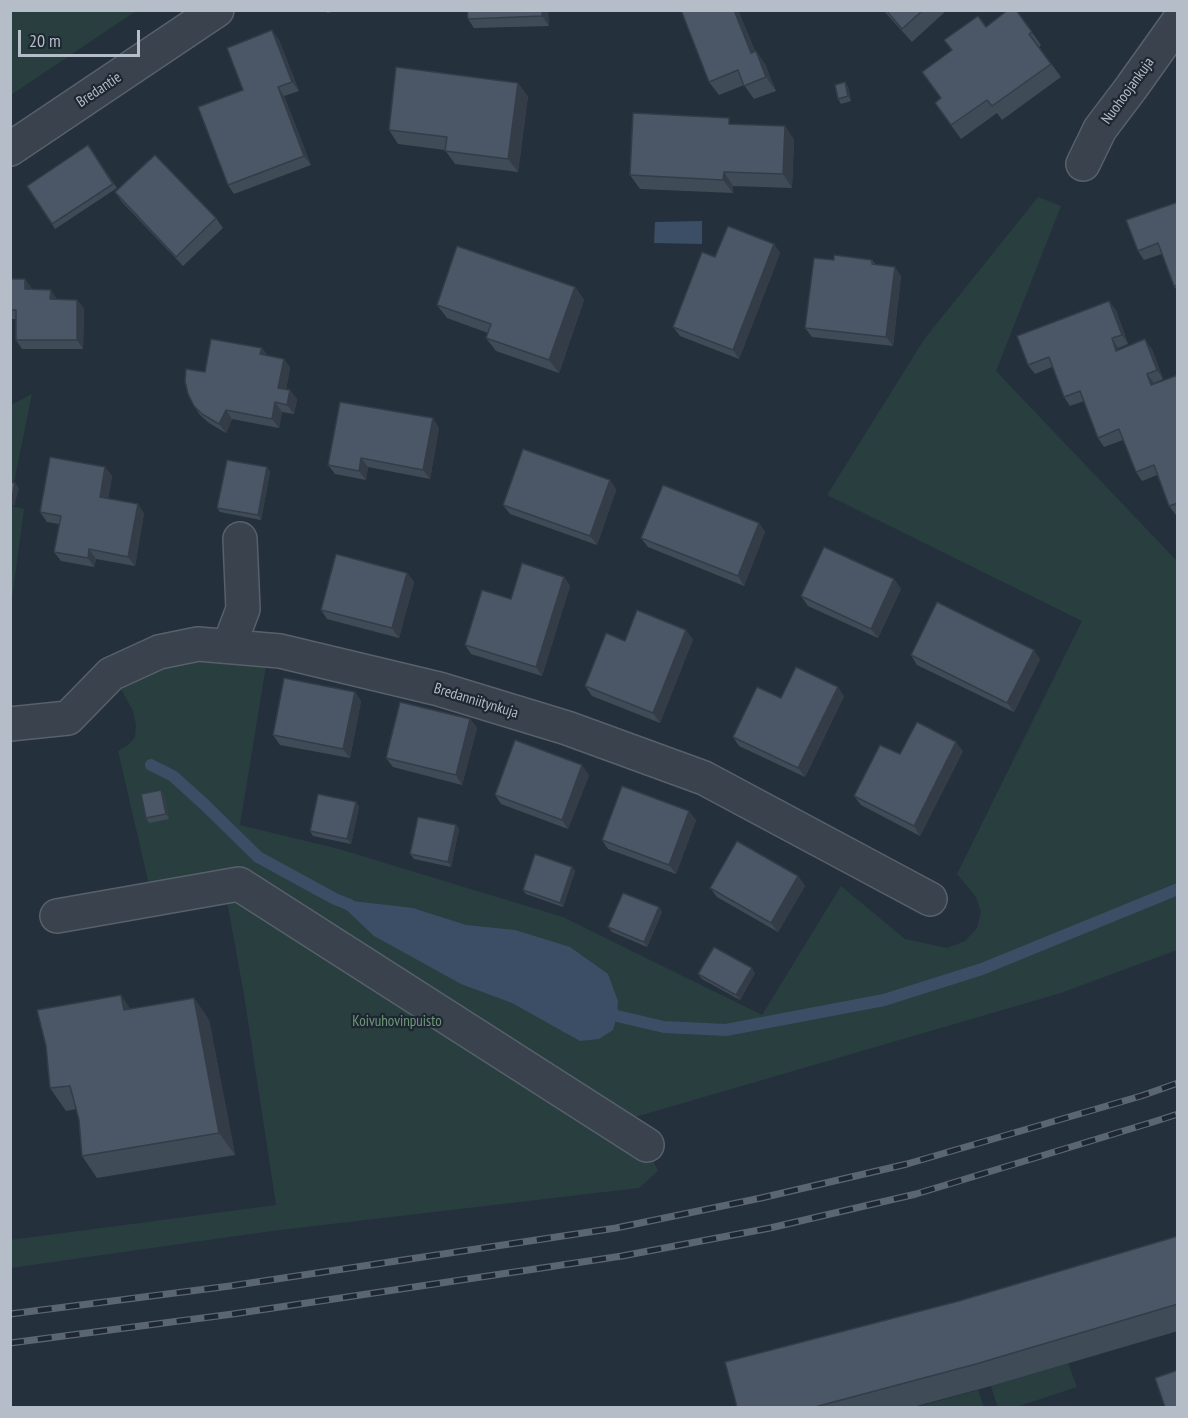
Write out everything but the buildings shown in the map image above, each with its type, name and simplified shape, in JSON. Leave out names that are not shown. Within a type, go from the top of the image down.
[{"type":"street","name":"Bredantie","points":[[10,149],[198,16]]},
{"type":"street","name":"Nuohoojankuja","points":[[1083,164],[1100,129],[1178,22]]},
{"type":"street","points":[[229,646],[243,609],[240,539]]},
{"type":"street","name":"Bredanniitynkuja","points":[[10,724],[68,718],[111,674],[159,652],[198,644],[292,653],[439,689],[567,728],[704,778],[930,899]]},
{"type":"street","points":[[57,916],[239,884],[647,1144]]},
{"type":"green space","points":[[11,10],[136,10],[136,11],[11,95]]},
{"type":"green space","name":"Koivuhovinpuisto","points":[[1038,197],[1061,206],[996,371],[1177,561],[1177,950],[1061,993],[632,1118],[658,1171],[639,1188],[272,1231],[11,1268],[10,1240],[276,1205],[244,995],[226,896],[150,889],[118,751],[135,737],[136,725],[133,711],[121,689],[147,672],[183,658],[266,666],[240,825],[339,849],[563,917],[762,1015],[841,886],[905,939],[947,948],[965,941],[977,928],[981,912],[976,897],[957,874],[1082,621],[827,495],[925,338]]},
{"type":"green space","points":[[32,394],[13,487],[11,487],[11,405]]},
{"type":"green space","points":[[10,506],[24,509],[11,606]]},
{"type":"green space","points":[[1068,1363],[1077,1387],[1016,1407],[998,1408],[991,1386]]},
{"type":"green space","points":[[978,1390],[984,1407],[912,1408]]},
{"type":"water","points":[[702,221],[702,244],[654,243],[655,222]]},
{"type":"water","points":[[335,899],[413,908],[466,925],[515,930],[570,947],[608,974],[618,1001],[613,1030],[599,1039],[580,1041],[512,1003],[461,984],[374,936]]},
{"type":"waterway","points":[[151,765],[173,776],[258,857],[350,905]]},
{"type":"waterway","points":[[605,1010],[617,1016],[664,1027],[726,1030],[884,1000],[982,969],[1178,889]]},
{"type":"railway","points":[[10,1314],[230,1286],[616,1228],[761,1198],[907,1164],[1141,1096],[1178,1083]]},
{"type":"railway","points":[[10,1343],[233,1314],[622,1256],[770,1228],[916,1194],[1178,1114]]}]
